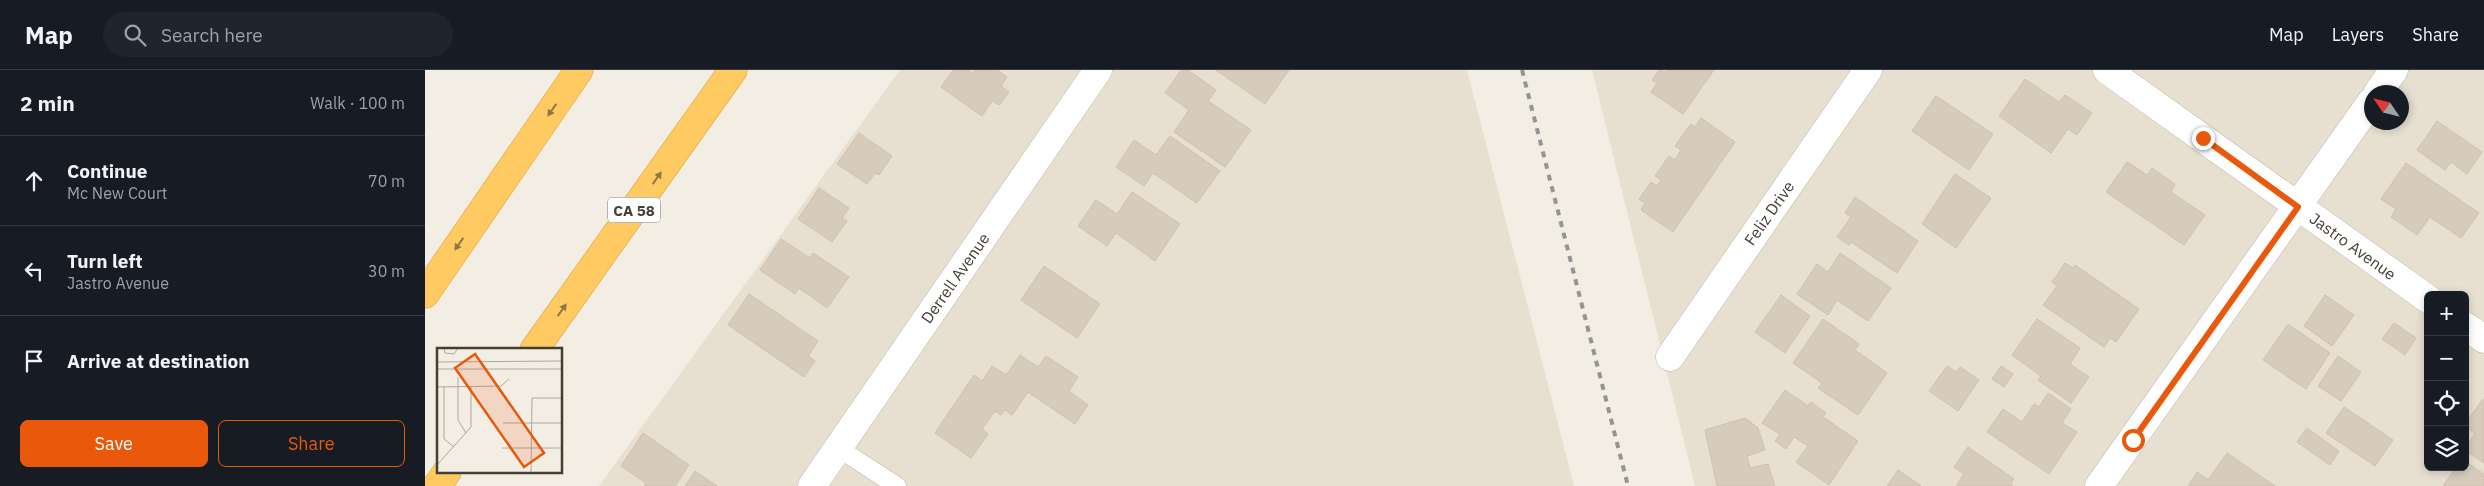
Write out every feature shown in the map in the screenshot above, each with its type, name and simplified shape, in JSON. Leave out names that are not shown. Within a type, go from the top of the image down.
[{"type":"highway","points":[[425,294],[579,70]]},
{"type":"highway","name":"CA 58","points":[[535,348],[733,70]]},
{"type":"highway","points":[[437,486],[446,474]]},
{"type":"street","name":"Derrell Avenue","points":[[812,486],[1098,70]]},
{"type":"street","name":"Feliz Drive","points":[[1669,357],[1868,70]]},
{"type":"street","name":"Jastro Avenue","points":[[2107,70],[2424,296]]},
{"type":"street","points":[[2383,85],[2393,70]]},
{"type":"street","points":[[2099,486],[2364,112]]},
{"type":"street","points":[[2469,329],[2484,339]]},
{"type":"lane","points":[[838,448],[897,486]]},
{"type":"shaded area","points":[[900,70],[1467,70],[1574,486],[599,486]]},
{"type":"shaded area","points":[[1592,70],[2484,70],[2484,486],[1695,486]]},
{"type":"building","points":[[953,70],[969,70],[973,73],[975,70],[997,70],[1007,77],[1001,86],[1009,92],[999,105],[992,101],[982,116],[941,87]]},
{"type":"building","points":[[1181,70],[1188,70],[1216,90],[1208,101],[1251,130],[1225,167],[1174,132],[1189,110],[1165,93]]},
{"type":"building","points":[[1216,70],[1289,70],[1265,104]]},
{"type":"building","points":[[1659,70],[1666,72],[1667,70],[1714,70],[1683,114],[1651,92],[1657,83],[1652,80]]},
{"type":"building","points":[[2025,79],[2059,102],[2065,95],[2092,113],[2077,135],[2068,129],[2051,153],[1999,116]]},
{"type":"building","points":[[1936,96],[1993,134],[1969,170],[1912,131]]},
{"type":"building","points":[[1701,118],[1735,142],[1673,232],[1641,210],[1645,203],[1639,199],[1651,182],[1657,186],[1661,180],[1655,176],[1669,156],[1675,160],[1681,150],[1675,146],[1691,124],[1695,127]]},
{"type":"building","points":[[2437,121],[2482,152],[2467,174],[2451,162],[2445,170],[2417,150]]},
{"type":"building","points":[[859,133],[892,156],[879,175],[875,173],[867,184],[837,164]]},
{"type":"building","points":[[1170,136],[1220,171],[1197,203],[1153,173],[1144,186],[1116,167],[1134,140],[1156,155]]},
{"type":"building","points":[[2127,162],[2147,175],[2152,168],[2175,184],[2171,192],[2205,215],[2184,245],[2106,192]]},
{"type":"building","points":[[2406,163],[2479,213],[2461,238],[2430,217],[2417,235],[2391,217],[2396,209],[2381,199]]},
{"type":"building","points":[[1955,174],[1991,198],[1956,248],[1922,224]]},
{"type":"building","points":[[819,188],[849,208],[842,218],[847,221],[832,242],[798,219]]},
{"type":"building","points":[[1132,192],[1180,224],[1155,261],[1116,233],[1107,246],[1078,226],[1096,200],[1117,214]]},
{"type":"building","points":[[1855,197],[1918,241],[1897,273],[1851,242],[1849,245],[1837,237],[1851,217],[1845,213]]},
{"type":"building","points":[[781,239],[810,258],[813,253],[849,277],[827,308],[799,288],[795,294],[760,270]]},
{"type":"building","points":[[1840,253],[1891,288],[1868,321],[1837,300],[1828,315],[1797,294],[1817,264],[1828,272]]},
{"type":"building","points":[[2065,263],[2073,268],[2075,265],[2139,309],[2116,342],[2110,338],[2104,347],[2043,305],[2057,286],[2052,282]]},
{"type":"building","points":[[1044,266],[1100,304],[1077,338],[1021,300]]},
{"type":"building","points":[[749,294],[818,341],[808,356],[815,361],[804,377],[728,325]]},
{"type":"building","points":[[1781,295],[1810,316],[1785,353],[1755,332]]},
{"type":"building","points":[[2325,295],[2354,315],[2332,346],[2304,326]]},
{"type":"building","points":[[1823,319],[1859,344],[1855,350],[1887,373],[1858,415],[1818,388],[1822,383],[1793,363]]},
{"type":"building","points":[[2037,319],[2080,348],[2070,364],[2089,377],[2071,403],[2038,380],[2041,376],[2012,355]]},
{"type":"building","points":[[2394,323],[2416,338],[2405,355],[2382,339]]},
{"type":"building","points":[[2288,324],[2330,353],[2306,389],[2263,360]]},
{"type":"building","points":[[1020,355],[1038,367],[1046,356],[1078,377],[1069,391],[1088,405],[1075,424],[1028,392],[1012,415],[1005,410],[1001,415],[995,411],[982,429],[988,434],[971,458],[935,433],[974,375],[982,381],[992,366],[1006,375]]},
{"type":"building","points":[[2338,356],[2361,372],[2341,401],[2318,386]]},
{"type":"building","points":[[1947,366],[1957,372],[1960,367],[1979,380],[1958,411],[1929,391]]},
{"type":"building","points":[[2001,366],[2013,374],[2004,387],[1992,379]]},
{"type":"building","points":[[1785,390],[1808,406],[1811,402],[1826,413],[1823,417],[1858,441],[1829,485],[1796,462],[1808,446],[1794,437],[1786,449],[1775,441],[1780,434],[1762,423]]},
{"type":"building","points":[[2048,393],[2071,409],[2062,423],[2077,432],[2049,474],[1987,432],[2003,409],[2022,422],[2034,404],[2039,407]]},
{"type":"building","points":[[2483,399],[2484,463],[2469,453],[2469,443],[2475,433],[2469,429],[2469,418]]},
{"type":"building","points":[[2344,407],[2393,440],[2375,466],[2326,433]]},
{"type":"building","points":[[1745,418],[1758,428],[1765,450],[1747,456],[1750,468],[1768,464],[1775,486],[1717,486],[1705,430]]},
{"type":"building","points":[[2307,428],[2339,451],[2330,465],[2297,442]]},
{"type":"building","points":[[643,433],[689,465],[675,486],[644,486],[646,483],[621,466]]},
{"type":"building","points":[[1968,447],[2014,479],[2010,484],[2013,486],[1956,486],[1964,474],[1954,467]]},
{"type":"building","points":[[2227,453],[2275,486],[2188,486],[2197,472],[2208,480]]},
{"type":"building","points":[[2469,464],[2484,474],[2484,486],[2443,486],[2453,471],[2469,471]]},
{"type":"building","points":[[1898,470],[1921,486],[1887,486]]},
{"type":"building","points":[[695,471],[717,486],[685,486]]},
{"type":"railway","points":[[1522,70],[1628,486]]},
{"type":"route","points":[[2133,440],[2298,207],[2203,138]]}]
